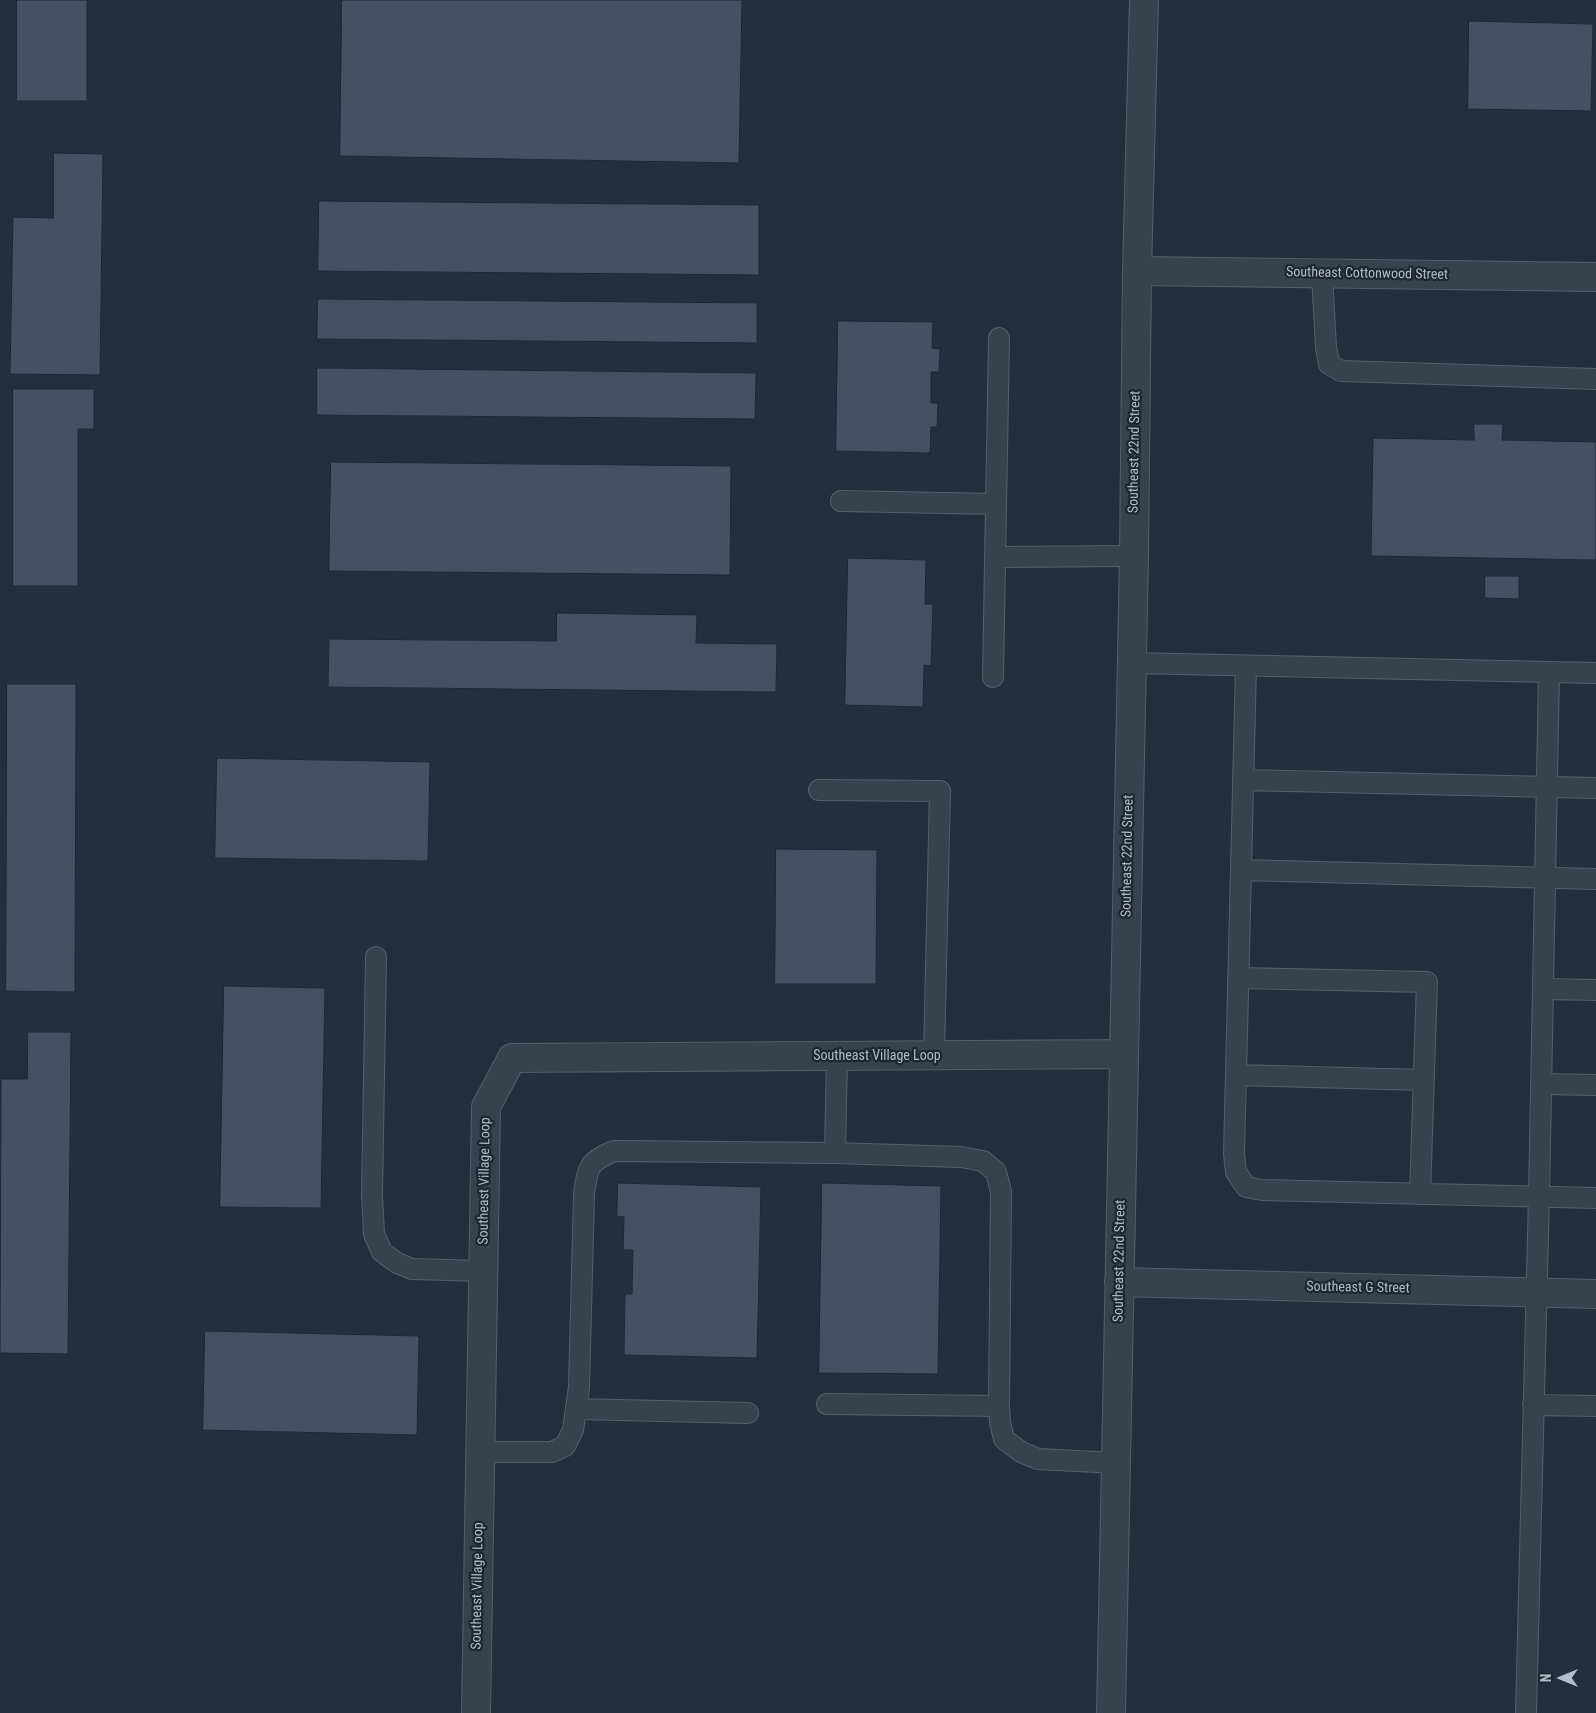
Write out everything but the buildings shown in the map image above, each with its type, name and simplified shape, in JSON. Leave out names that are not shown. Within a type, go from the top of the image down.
[{"type":"street","name":"Southeast 22nd Street","points":[[1111,1713],[1134,556],[1137,271],[1144,0]]},
{"type":"street","name":"Southeast Cottonwood Street","points":[[1137,271],[1596,277]]},
{"type":"street","name":"Southeast Village Loop","points":[[476,1713],[486,1107],[512,1058],[1124,1054]]},
{"type":"street","name":"Southeast G Street","points":[[1119,1282],[1596,1294]]},
{"type":"lane","points":[[1322,274],[1326,347],[1329,364],[1341,371],[1596,379]]},
{"type":"lane","points":[[993,677],[999,338]]},
{"type":"lane","points":[[841,501],[996,504]]},
{"type":"lane","points":[[995,557],[1134,556]]},
{"type":"lane","points":[[1132,663],[1596,673]]},
{"type":"lane","points":[[1246,666],[1234,1154],[1236,1172],[1246,1187],[1262,1190],[1596,1198]]},
{"type":"lane","points":[[1526,1713],[1539,1196],[1549,672]]},
{"type":"lane","points":[[1243,780],[1596,788]]},
{"type":"lane","points":[[819,790],[940,792],[934,1055]]},
{"type":"lane","points":[[1241,870],[1596,879]]},
{"type":"lane","points":[[376,957],[372,1195],[374,1234],[382,1252],[397,1263],[412,1269],[483,1271]]},
{"type":"lane","points":[[1238,978],[1427,982],[1420,1194]]},
{"type":"lane","points":[[1543,989],[1596,990]]},
{"type":"lane","points":[[835,1153],[837,1056]]},
{"type":"lane","points":[[1236,1075],[1424,1080]]},
{"type":"lane","points":[[1541,1084],[1596,1085]]},
{"type":"lane","points":[[480,1452],[552,1452],[565,1446],[573,1430],[579,1387],[584,1194],[588,1170],[598,1158],[614,1151],[835,1153],[961,1157],[983,1161],[996,1172],[1001,1192],[999,1406],[1004,1439],[1021,1452],[1038,1459],[1116,1463]]},
{"type":"lane","points":[[827,1404],[999,1406]]},
{"type":"lane","points":[[1533,1405],[1596,1406]]},
{"type":"lane","points":[[576,1409],[748,1413]]}]
